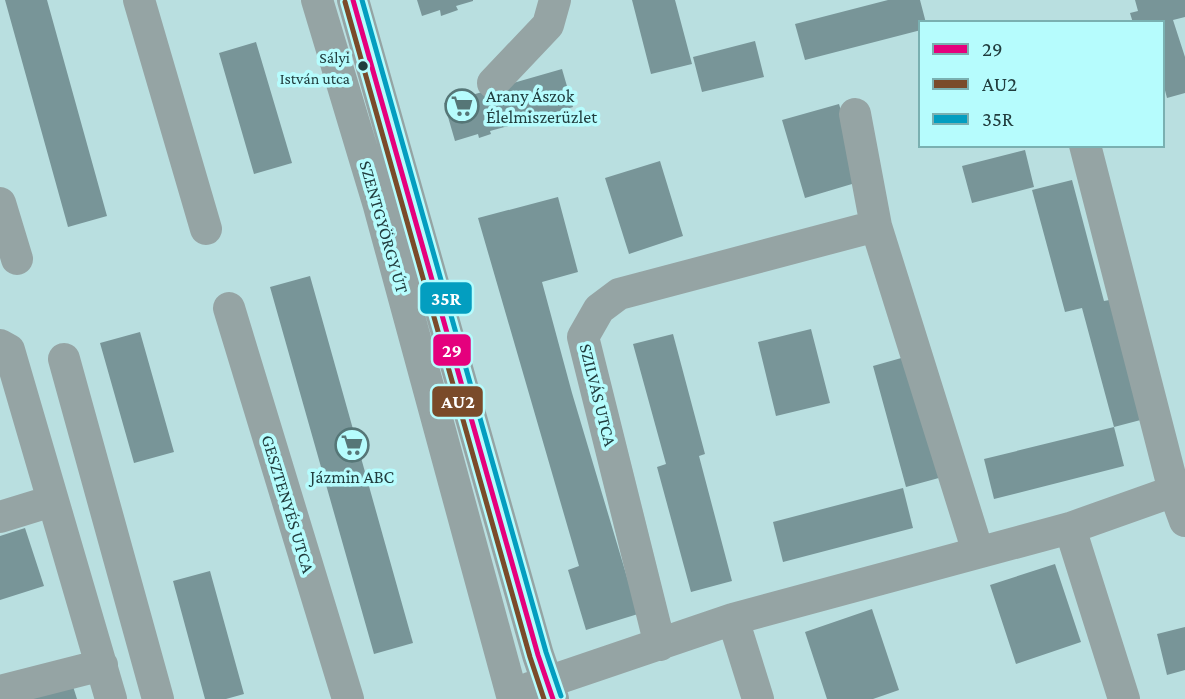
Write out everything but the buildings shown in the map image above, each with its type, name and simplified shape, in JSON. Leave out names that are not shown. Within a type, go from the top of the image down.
[{"type":"street","points":[[139,0],[206,229]]},
{"type":"street","name":"SZENTGYÖRGY ÚT","points":[[317,0],[379,206],[506,697]]},
{"type":"street","name":"SZENTGYÖRGY ÚT","points":[[353,0],[538,655],[551,690]]},
{"type":"street","points":[[493,82],[548,25],[555,0]]},
{"type":"street","points":[[855,114],[876,226],[978,552]]},
{"type":"street","points":[[1087,147],[1174,491],[1185,521]]},
{"type":"street","points":[[0,204],[18,259]]},
{"type":"street","name":"SZILVÁS UTCA","points":[[660,645],[583,337],[599,309],[619,295],[876,226]]},
{"type":"street","name":"GESZTENYÉS UTCA","points":[[229,308],[348,699]]},
{"type":"street","points":[[0,345],[9,350],[111,699]]},
{"type":"street","points":[[64,359],[158,699]]},
{"type":"street","points":[[506,697],[551,690],[733,618],[1070,528],[1174,491]]},
{"type":"street","points":[[0,517],[52,502]]},
{"type":"street","points":[[1070,528],[1124,699]]},
{"type":"street","points":[[733,618],[758,699]]},
{"type":"street","points":[[0,691],[102,665]]},
{"type":"transit line","name":"29","points":[[353,0],[538,655],[553,699]]},
{"type":"transit line","name":"35R","points":[[362,0],[546,652],[561,696]]},
{"type":"transit line","name":"AU2","points":[[345,2],[544,699]]},
{"type":"place","name":"Sályi István utca","points":[[363,66]]},
{"type":"place","name":"Arany Ászok Élelmiszerüzlet","points":[[462,106]]},
{"type":"place","name":"Jázmin ABC","points":[[352,445]]}]
